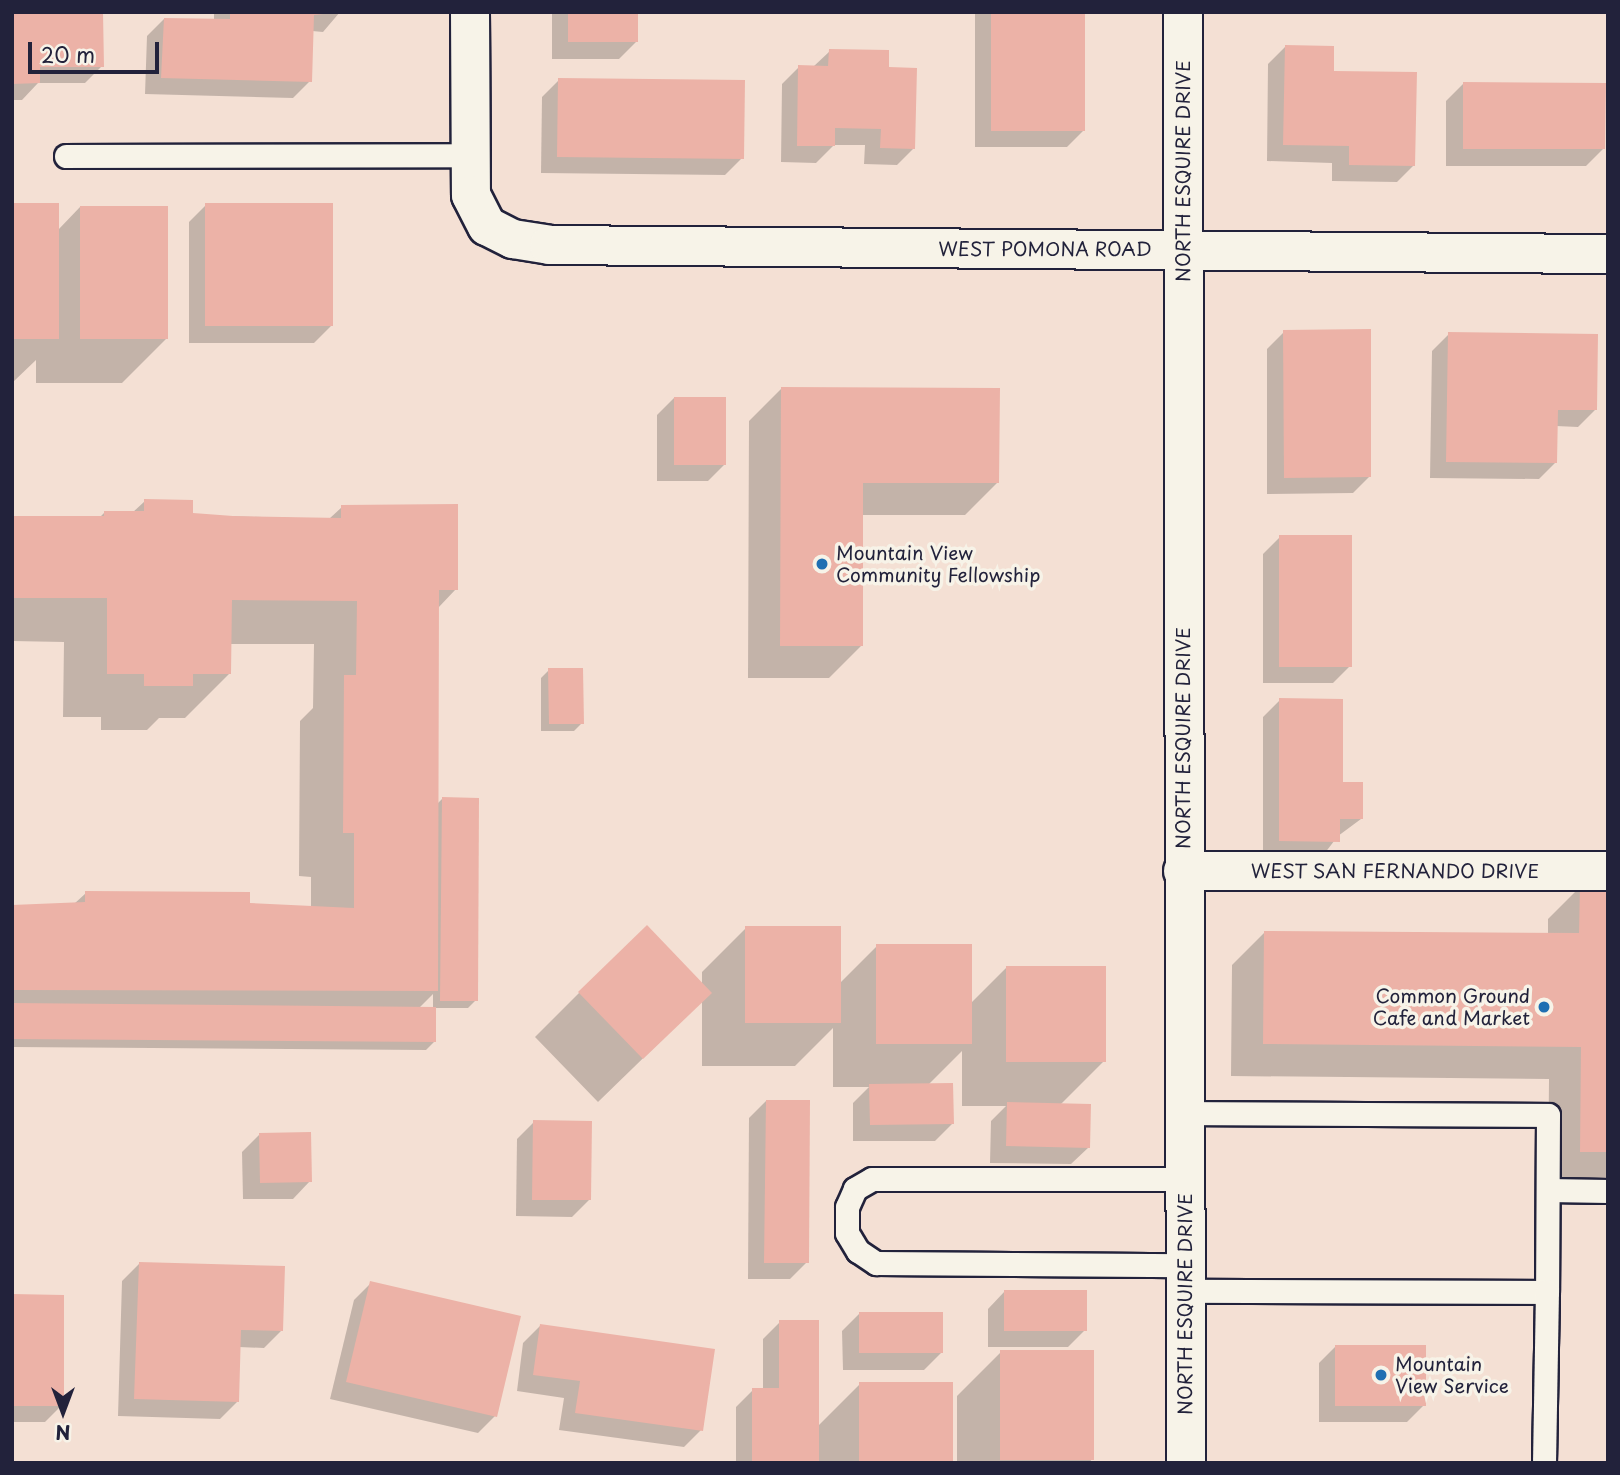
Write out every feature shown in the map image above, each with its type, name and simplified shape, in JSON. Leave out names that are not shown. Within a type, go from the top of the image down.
[{"type":"street","points":[[470,12],[471,155]]},
{"type":"street","name":"NORTH ESQUIRE DRIVE","points":[[1183,12],[1186,1463]]},
{"type":"street","name":"WEST POMONA ROAD","points":[[471,155],[471,195],[487,226],[513,239],[549,245],[1608,254]]},
{"type":"street","name":"WEST SAN FERNANDO DRIVE","points":[[1183,871],[1608,871]]},
{"type":"lane","points":[[66,156],[471,155]]},
{"type":"lane","points":[[1184,1113],[1548,1115],[1544,1463]]},
{"type":"lane","points":[[1184,1178],[872,1178],[855,1189],[848,1207],[847,1233],[858,1251],[876,1263],[1547,1292]]},
{"type":"lane","points":[[1548,1190],[1608,1191]]},
{"type":"building","points":[[12,12],[103,12],[104,67],[40,67],[40,83],[12,84]]},
{"type":"building","points":[[230,12],[342,12],[314,15],[312,82],[161,78],[164,18],[230,19]]},
{"type":"building","points":[[568,12],[638,12],[638,42],[568,42]]},
{"type":"building","points":[[991,12],[1085,12],[1085,131],[991,131]]},
{"type":"building","points":[[1285,45],[1334,46],[1334,71],[1417,72],[1415,166],[1349,165],[1349,146],[1283,145]]},
{"type":"building","points":[[829,49],[889,50],[889,67],[917,68],[915,149],[880,148],[881,129],[835,128],[835,146],[797,146],[798,65],[828,66]]},
{"type":"building","points":[[558,78],[745,80],[744,159],[557,157]]},
{"type":"building","points":[[1463,82],[1606,83],[1605,149],[1463,149]]},
{"type":"building","points":[[12,203],[59,203],[59,339],[12,339]]},
{"type":"building","points":[[205,203],[333,203],[333,326],[205,326]]},
{"type":"building","points":[[80,206],[168,206],[168,339],[80,339]]},
{"type":"building","points":[[1371,329],[1371,477],[1284,478],[1283,330]]},
{"type":"building","points":[[1448,332],[1598,334],[1597,410],[1558,410],[1557,463],[1446,462]]},
{"type":"building","name":"Mountain View Community Fellowship","points":[[781,387],[1000,388],[999,483],[863,483],[863,646],[780,646]]},
{"type":"building","points":[[674,397],[726,397],[726,465],[674,465]]},
{"type":"building","points":[[144,499],[193,500],[193,513],[341,518],[341,505],[458,504],[458,590],[439,590],[438,991],[12,990],[12,905],[85,902],[85,891],[250,892],[250,903],[354,908],[354,833],[343,833],[344,675],[356,675],[357,601],[232,600],[231,674],[193,674],[193,686],[144,686],[144,674],[107,674],[107,598],[12,598],[12,516],[104,516],[104,511],[144,511]]},
{"type":"building","points":[[1279,535],[1352,535],[1352,667],[1279,667]]},
{"type":"building","points":[[548,668],[583,668],[584,724],[549,724]]},
{"type":"building","points":[[1279,698],[1343,699],[1343,782],[1363,782],[1363,819],[1340,819],[1340,842],[1279,841]]},
{"type":"building","points":[[442,797],[479,798],[478,1001],[440,1001]]},
{"type":"building","points":[[1580,885],[1608,885],[1608,1152],[1580,1152],[1581,1047],[1263,1044],[1264,931],[1579,933]]},
{"type":"building","points":[[647,925],[712,993],[643,1059],[578,992]]},
{"type":"building","points":[[745,926],[841,926],[841,1023],[745,1023]]},
{"type":"building","points":[[876,944],[972,944],[972,1044],[876,1044]]},
{"type":"building","points":[[1006,966],[1106,966],[1106,1062],[1006,1062]]},
{"type":"building","points":[[12,1003],[436,1007],[436,1042],[12,1039]]},
{"type":"building","points":[[953,1083],[954,1124],[870,1125],[869,1084]]},
{"type":"building","points":[[766,1100],[810,1100],[809,1263],[764,1263]]},
{"type":"building","points":[[1007,1102],[1091,1104],[1090,1148],[1006,1146]]},
{"type":"building","points":[[533,1120],[592,1121],[591,1200],[532,1200]]},
{"type":"building","points":[[311,1132],[312,1182],[260,1183],[259,1133]]},
{"type":"building","points":[[139,1262],[285,1266],[283,1331],[241,1330],[239,1402],[134,1399]]},
{"type":"building","points":[[370,1281],[521,1316],[497,1417],[346,1382]]},
{"type":"building","points":[[1004,1290],[1087,1290],[1087,1331],[1004,1331]]},
{"type":"building","points":[[12,1294],[64,1295],[64,1406],[12,1406]]},
{"type":"building","points":[[859,1312],[943,1312],[943,1353],[859,1353]]},
{"type":"building","points":[[779,1320],[819,1320],[819,1463],[752,1463],[752,1388],[779,1388]]},
{"type":"building","points":[[540,1324],[715,1349],[703,1431],[575,1413],[580,1381],[533,1375]]},
{"type":"building","name":"Mountain View Service","points":[[1335,1345],[1426,1345],[1426,1406],[1335,1406]]},
{"type":"building","points":[[1000,1350],[1094,1350],[1094,1460],[1000,1460]]},
{"type":"building","points":[[859,1382],[953,1382],[953,1463],[859,1463]]},
{"type":"place","name":"Mountain View Community Fellowship","points":[[822,564]]},
{"type":"place","name":"Common Ground Cafe and Market","points":[[1544,1007]]},
{"type":"place","name":"Mountain View Service","points":[[1381,1375]]}]
